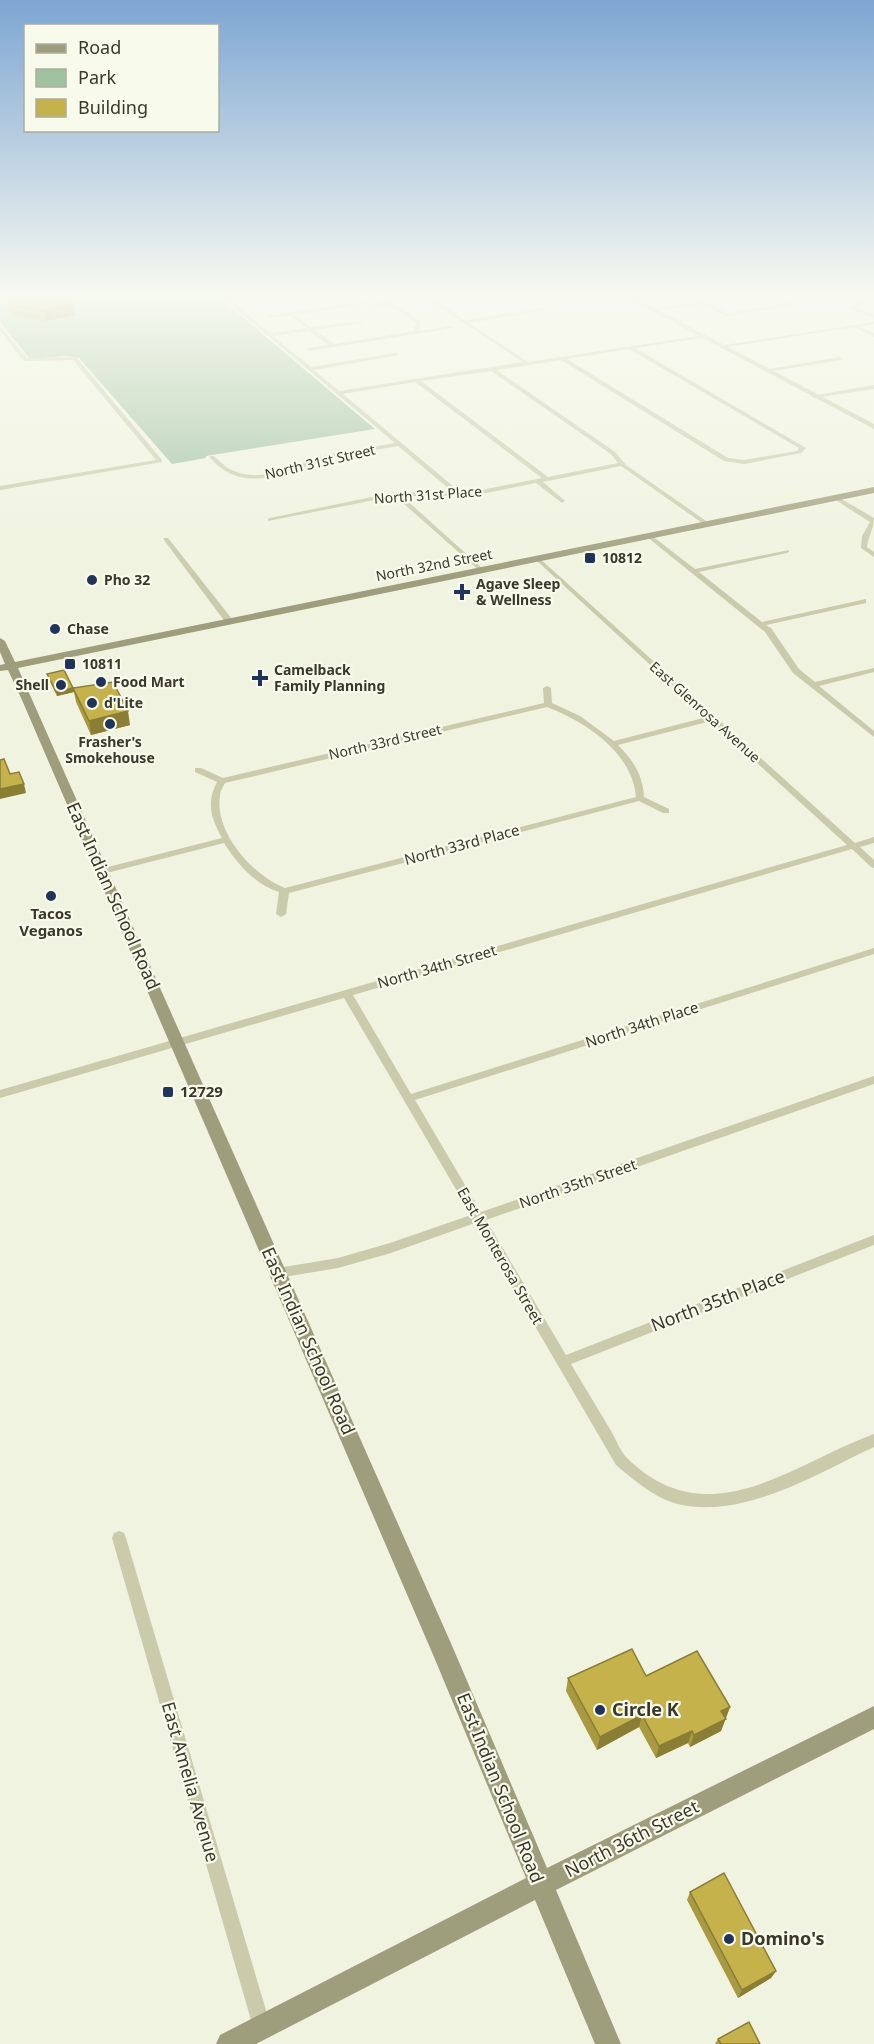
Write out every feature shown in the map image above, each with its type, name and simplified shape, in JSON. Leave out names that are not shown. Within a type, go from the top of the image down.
[{"type":"main road","name":"North 32nd Street","points":[[6,667],[874,490]]},
{"type":"main road","name":"East Indian School Road","points":[[0,641],[6,667],[103,871],[446,1657],[608,2044]]},
{"type":"main road","name":"North 36th Street","points":[[229,2044],[874,1717]]},
{"type":"street","points":[[0,488],[160,461],[99,387]]},
{"type":"street","points":[[330,387],[460,495]]},
{"type":"street","points":[[337,393],[374,387]]},
{"type":"street","points":[[426,387],[548,479]]},
{"type":"street","points":[[518,387],[613,453],[622,464],[706,524]]},
{"type":"street","points":[[611,387],[735,462],[799,452],[803,448],[699,387]]},
{"type":"street","points":[[798,387],[874,428]]},
{"type":"street","points":[[814,396],[871,387]]},
{"type":"street","name":"North 31st Street","points":[[212,457],[226,472],[240,476],[277,473],[334,456],[400,444]]},
{"type":"street","name":"North 31st Place","points":[[270,520],[396,494],[460,495],[622,464]]},
{"type":"street","points":[[538,481],[561,501]]},
{"type":"street","points":[[396,494],[481,570]]},
{"type":"street","points":[[836,498],[874,522],[863,544],[864,548],[874,555]]},
{"type":"street","points":[[649,536],[761,624],[774,636],[796,671],[874,735]]},
{"type":"street","points":[[166,539],[230,621]]},
{"type":"street","points":[[693,571],[787,551]]},
{"type":"street","name":"East Glenrosa Avenue","points":[[538,559],[874,865]]},
{"type":"street","points":[[761,624],[863,601]]},
{"type":"street","points":[[813,685],[874,670]]},
{"type":"street","points":[[547,688],[548,704],[562,708],[611,744],[633,769],[641,789],[640,798],[666,811]]},
{"type":"street","name":"North 33rd Street","points":[[222,781],[548,704]]},
{"type":"street","points":[[611,744],[712,718]]},
{"type":"street","points":[[198,770],[222,781],[216,787],[214,798],[226,840],[246,867],[263,882],[284,891],[281,914]]},
{"type":"street","name":"North 33rd Place","points":[[284,891],[640,798]]},
{"type":"street","points":[[103,871],[226,840]]},
{"type":"street","name":"North 34th Street","points":[[0,1094],[874,840]]},
{"type":"street","name":"North 34th Place","points":[[410,1098],[874,951]]},
{"type":"street","name":"East Monterosa Street","points":[[347,994],[621,1461],[651,1485],[675,1496],[702,1501],[738,1499],[874,1440]]},
{"type":"street","name":"North 35th Street","points":[[278,1273],[338,1263],[478,1219],[874,1080]]},
{"type":"street","name":"North 35th Place","points":[[562,1362],[874,1240]]},
{"type":"street","name":"East Amelia Avenue","points":[[120,1538],[262,2027]]},
{"type":"green space","points":[[105,387],[326,387],[375,429],[206,456],[206,458],[172,464]]},
{"type":"building","name":"Shell","points":[[64,670],[73,688],[56,692],[47,674]]},
{"type":"building","points":[[113,682],[128,711],[89,721],[73,688]]},
{"type":"building","points":[[4,759],[10,774],[19,772],[24,784],[0,789],[0,760]]},
{"type":"building","points":[[632,1649],[646,1676],[697,1651],[730,1707],[721,1711],[726,1719],[694,1735],[692,1731],[659,1746],[642,1715],[600,1737],[568,1678]]},
{"type":"building","name":"Domino's","points":[[724,1873],[776,1971],[742,1990],[690,1892]]},
{"type":"building","points":[[749,2022],[760,2044],[721,2044],[718,2039]]},
{"type":"place","name":"10812","points":[[590,558]]},
{"type":"place","name":"Pho 32","points":[[92,580]]},
{"type":"place","name":"Agave Sleep & Wellness","points":[[462,592]]},
{"type":"place","name":"Chase","points":[[55,629]]},
{"type":"place","name":"10811","points":[[70,664]]},
{"type":"place","name":"Camelback Family Planning","points":[[260,678]]},
{"type":"place","name":"Food Mart","points":[[101,682]]},
{"type":"place","name":"Shell","points":[[61,685]]},
{"type":"place","name":"d'Lite","points":[[92,703]]},
{"type":"place","name":"Frasher's Smokehouse","points":[[110,724]]},
{"type":"place","name":"Tacos Veganos","points":[[51,896]]},
{"type":"place","name":"12729","points":[[168,1092]]},
{"type":"place","name":"Circle K","points":[[600,1710]]},
{"type":"place","name":"Domino's","points":[[729,1939]]}]
